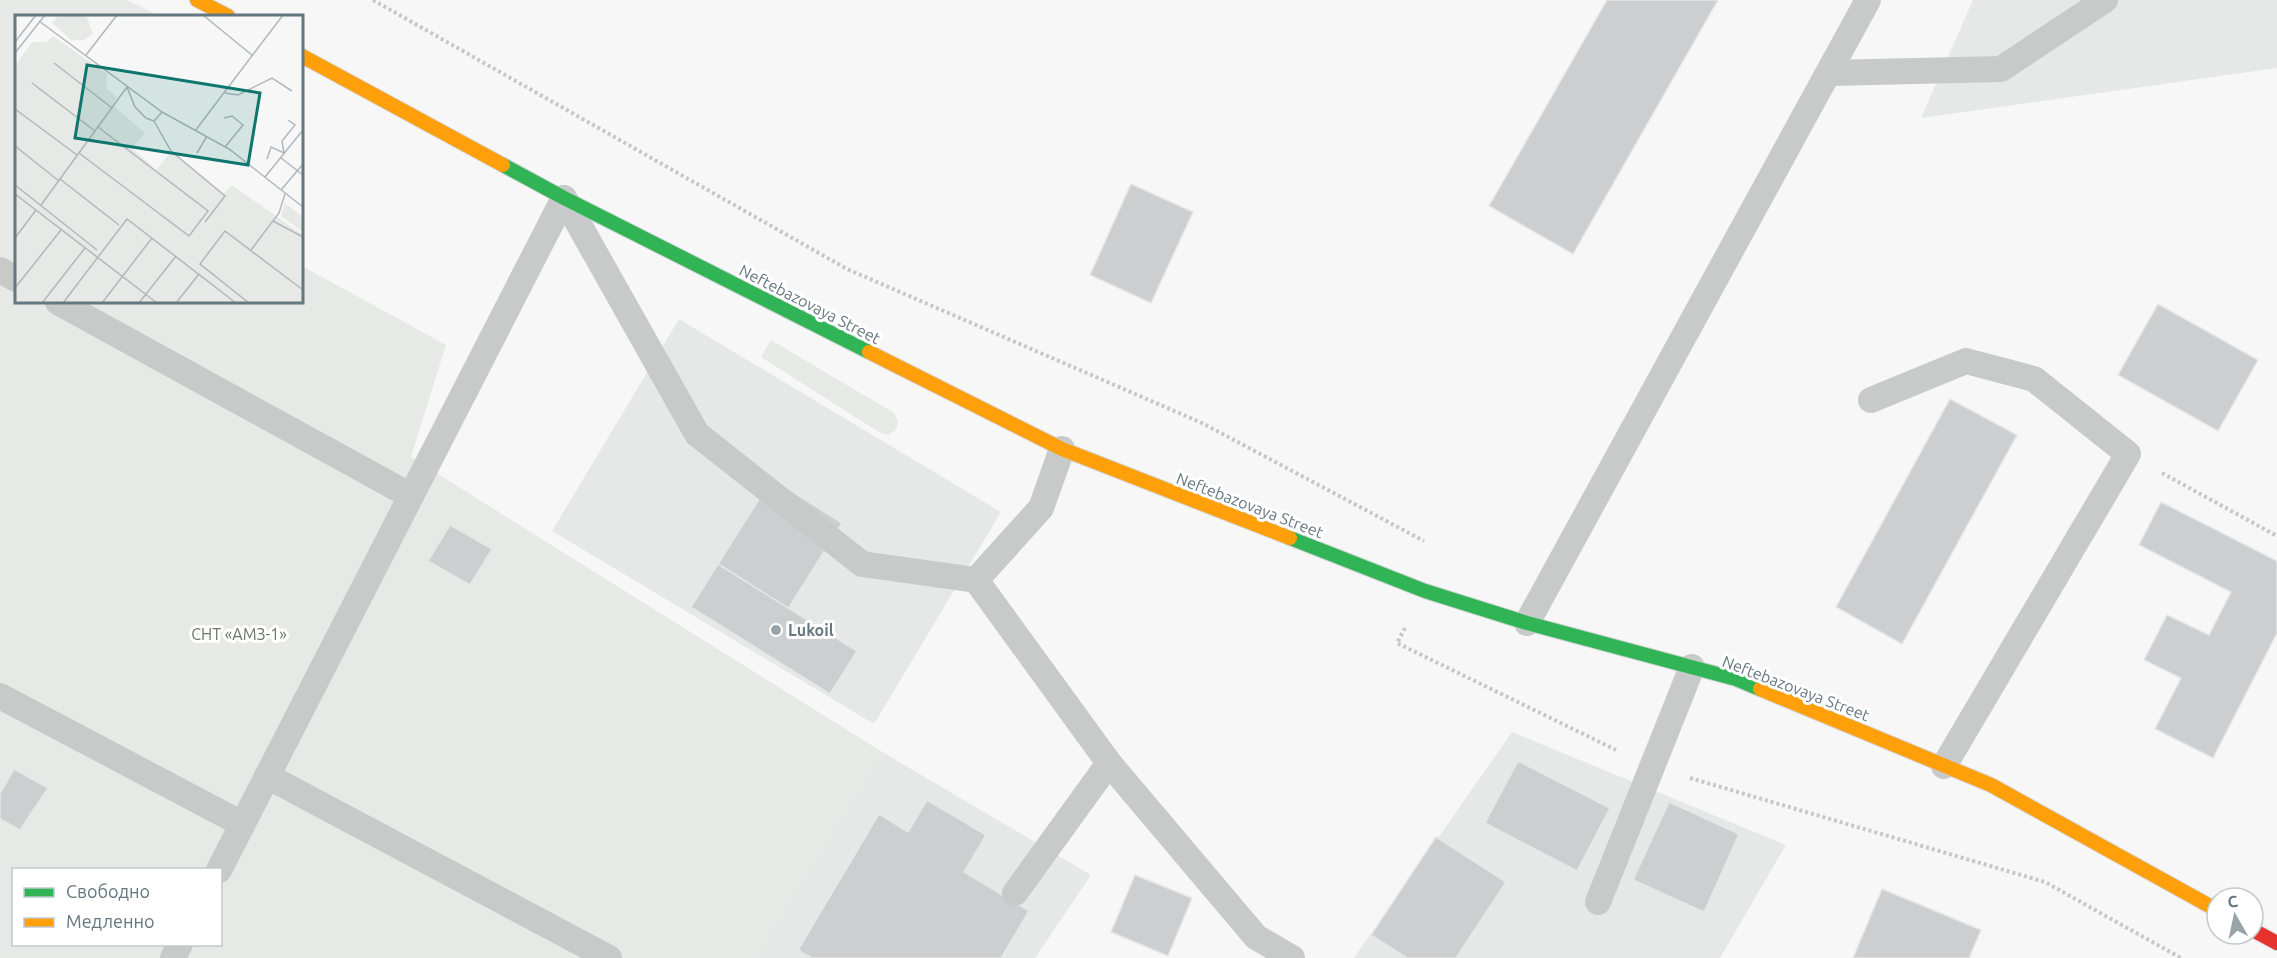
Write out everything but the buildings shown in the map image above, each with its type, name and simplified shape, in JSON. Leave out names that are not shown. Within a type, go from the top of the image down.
[{"type":"street","points":[[197,0],[226,15]]},
{"type":"street","name":"Neftebazovaya Street","points":[[303,57],[564,198],[1062,449],[1425,591],[1527,623],[1736,679],[1991,784],[2205,903]]},
{"type":"lane","points":[[1527,623],[1868,0]]},
{"type":"lane","points":[[1829,73],[2001,69],[2105,0]]},
{"type":"lane","points":[[220,868],[564,198]]},
{"type":"lane","points":[[564,198],[697,434],[862,564],[976,580],[1109,763],[1256,937],[1292,958]]},
{"type":"lane","points":[[0,270],[15,278]]},
{"type":"lane","points":[[60,303],[411,496]]},
{"type":"lane","points":[[1871,400],[1966,362],[2034,379],[2128,454],[1944,766]]},
{"type":"lane","points":[[976,580],[1041,508],[1062,449]]},
{"type":"lane","points":[[1598,902],[1692,667]]},
{"type":"lane","points":[[0,696],[242,824]]},
{"type":"lane","points":[[1015,892],[1109,763]]},
{"type":"lane","points":[[267,776],[609,958]]},
{"type":"path","points":[[2128,454],[2277,536]]},
{"type":"shaded area","points":[[1973,0],[2277,0],[2277,68],[1921,118]]},
{"type":"shaded area","points":[[679,319],[1001,512],[874,724],[552,531]]},
{"type":"shaded area","points":[[1512,732],[1786,845],[1720,958],[1354,958]]},
{"type":"shaded area","points":[[884,753],[1091,875],[1035,958],[757,958]]},
{"type":"green space","name":"СНТ «АМЗ-1»","points":[[0,0],[127,0],[158,15],[15,15],[15,303],[303,303],[303,267],[446,345],[411,457],[884,753],[757,958],[0,958]]},
{"type":"green space","points":[[771,340],[894,413],[898,421],[896,430],[888,435],[877,431],[761,357]]},
{"type":"traffic: fast","points":[[503,165],[869,352]]},
{"type":"traffic: fast","points":[[1290,538],[1425,591],[1527,623],[1736,679],[1760,689]]},
{"type":"traffic: slow","points":[[197,0],[226,15]]},
{"type":"traffic: slow","points":[[303,57],[503,165]]},
{"type":"traffic: slow","points":[[869,352],[1062,449],[1290,538]]},
{"type":"traffic: slow","points":[[1760,689],[1991,785],[2205,903]]},
{"type":"traffic: jam","points":[[2265,936],[2277,943]]},
{"type":"place","name":"Lukoil","points":[[776,630]]}]
